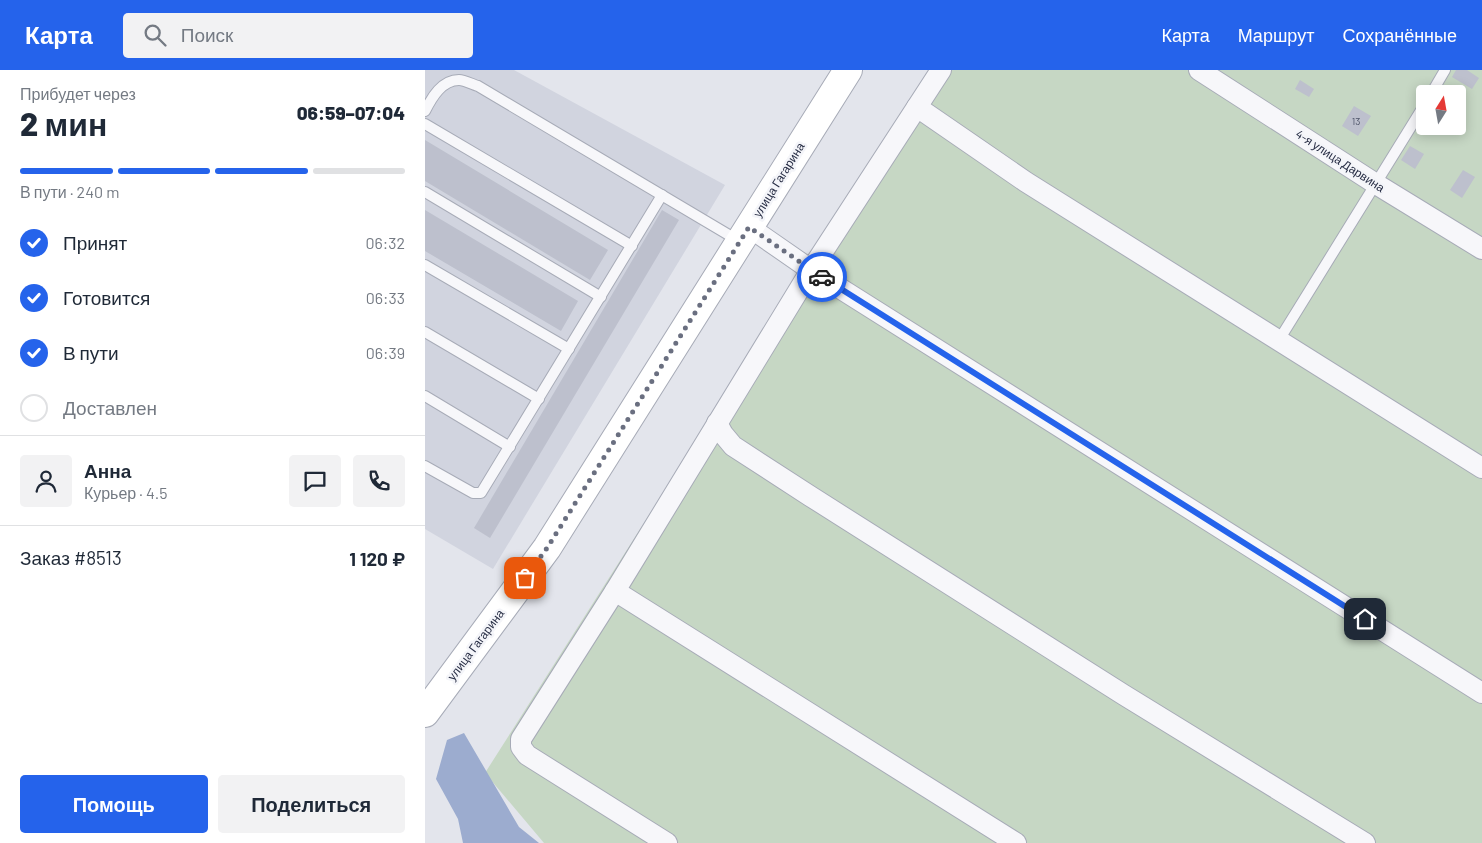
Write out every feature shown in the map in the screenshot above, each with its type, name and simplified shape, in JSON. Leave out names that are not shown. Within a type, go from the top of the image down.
[{"type":"main road","name":"улица Гагарина","points":[[425,713],[547,548],[848,70]]},
{"type":"street","points":[[667,843],[527,755],[521,746],[521,739],[615,591],[811,270],[941,70]]},
{"type":"street","name":"4-я улица Дарвина","points":[[1199,70],[1376,184],[1482,249]]},
{"type":"street","points":[[917,107],[1025,182],[1482,468]]},
{"type":"street","points":[[745,234],[811,270],[1482,693]]},
{"type":"street","points":[[717,423],[733,446],[810,496],[1124,695],[1365,843]]},
{"type":"street","points":[[615,591],[1016,843]]},
{"type":"lane","points":[[1436,85],[1445,70]]},
{"type":"lane","points":[[425,111],[432,97],[446,84],[459,80],[479,86],[662,195],[745,234]]},
{"type":"lane","points":[[1279,340],[1416,119]]},
{"type":"lane","points":[[425,124],[632,246]]},
{"type":"lane","points":[[425,192],[601,297]]},
{"type":"lane","points":[[425,466],[473,494],[481,493],[662,195]]},
{"type":"lane","points":[[425,265],[569,349]]},
{"type":"lane","points":[[425,332],[539,399]]},
{"type":"lane","points":[[425,396],[510,447]]},
{"type":"shaded area","points":[[425,70],[514,70],[725,185],[493,569],[425,529]]},
{"type":"green space","points":[[932,70],[1482,70],[1482,843],[544,843],[485,773]]},
{"type":"water","points":[[464,733],[519,827],[539,843],[463,843],[458,819],[436,779],[447,740]]},
{"type":"building","points":[[1456,70],[1467,70],[1479,78],[1472,89],[1452,77]]},
{"type":"building","points":[[1300,80],[1314,89],[1309,97],[1295,89]]},
{"type":"building","points":[[1354,106],[1371,116],[1358,136],[1342,126]]},
{"type":"building","points":[[425,140],[608,250],[590,280],[425,181]]},
{"type":"building","points":[[1410,146],[1424,154],[1415,169],[1401,160]]},
{"type":"building","points":[[1463,170],[1475,177],[1462,198],[1450,190]]},
{"type":"building","points":[[425,210],[578,301],[561,331],[425,251]]},
{"type":"building","points":[[662,210],[679,220],[490,538],[474,528]]},
{"type":"way so far","points":[[525,578],[547,548],[749,227],[822,277]]},
{"type":"route","points":[[822,277],[1365,619]]}]
